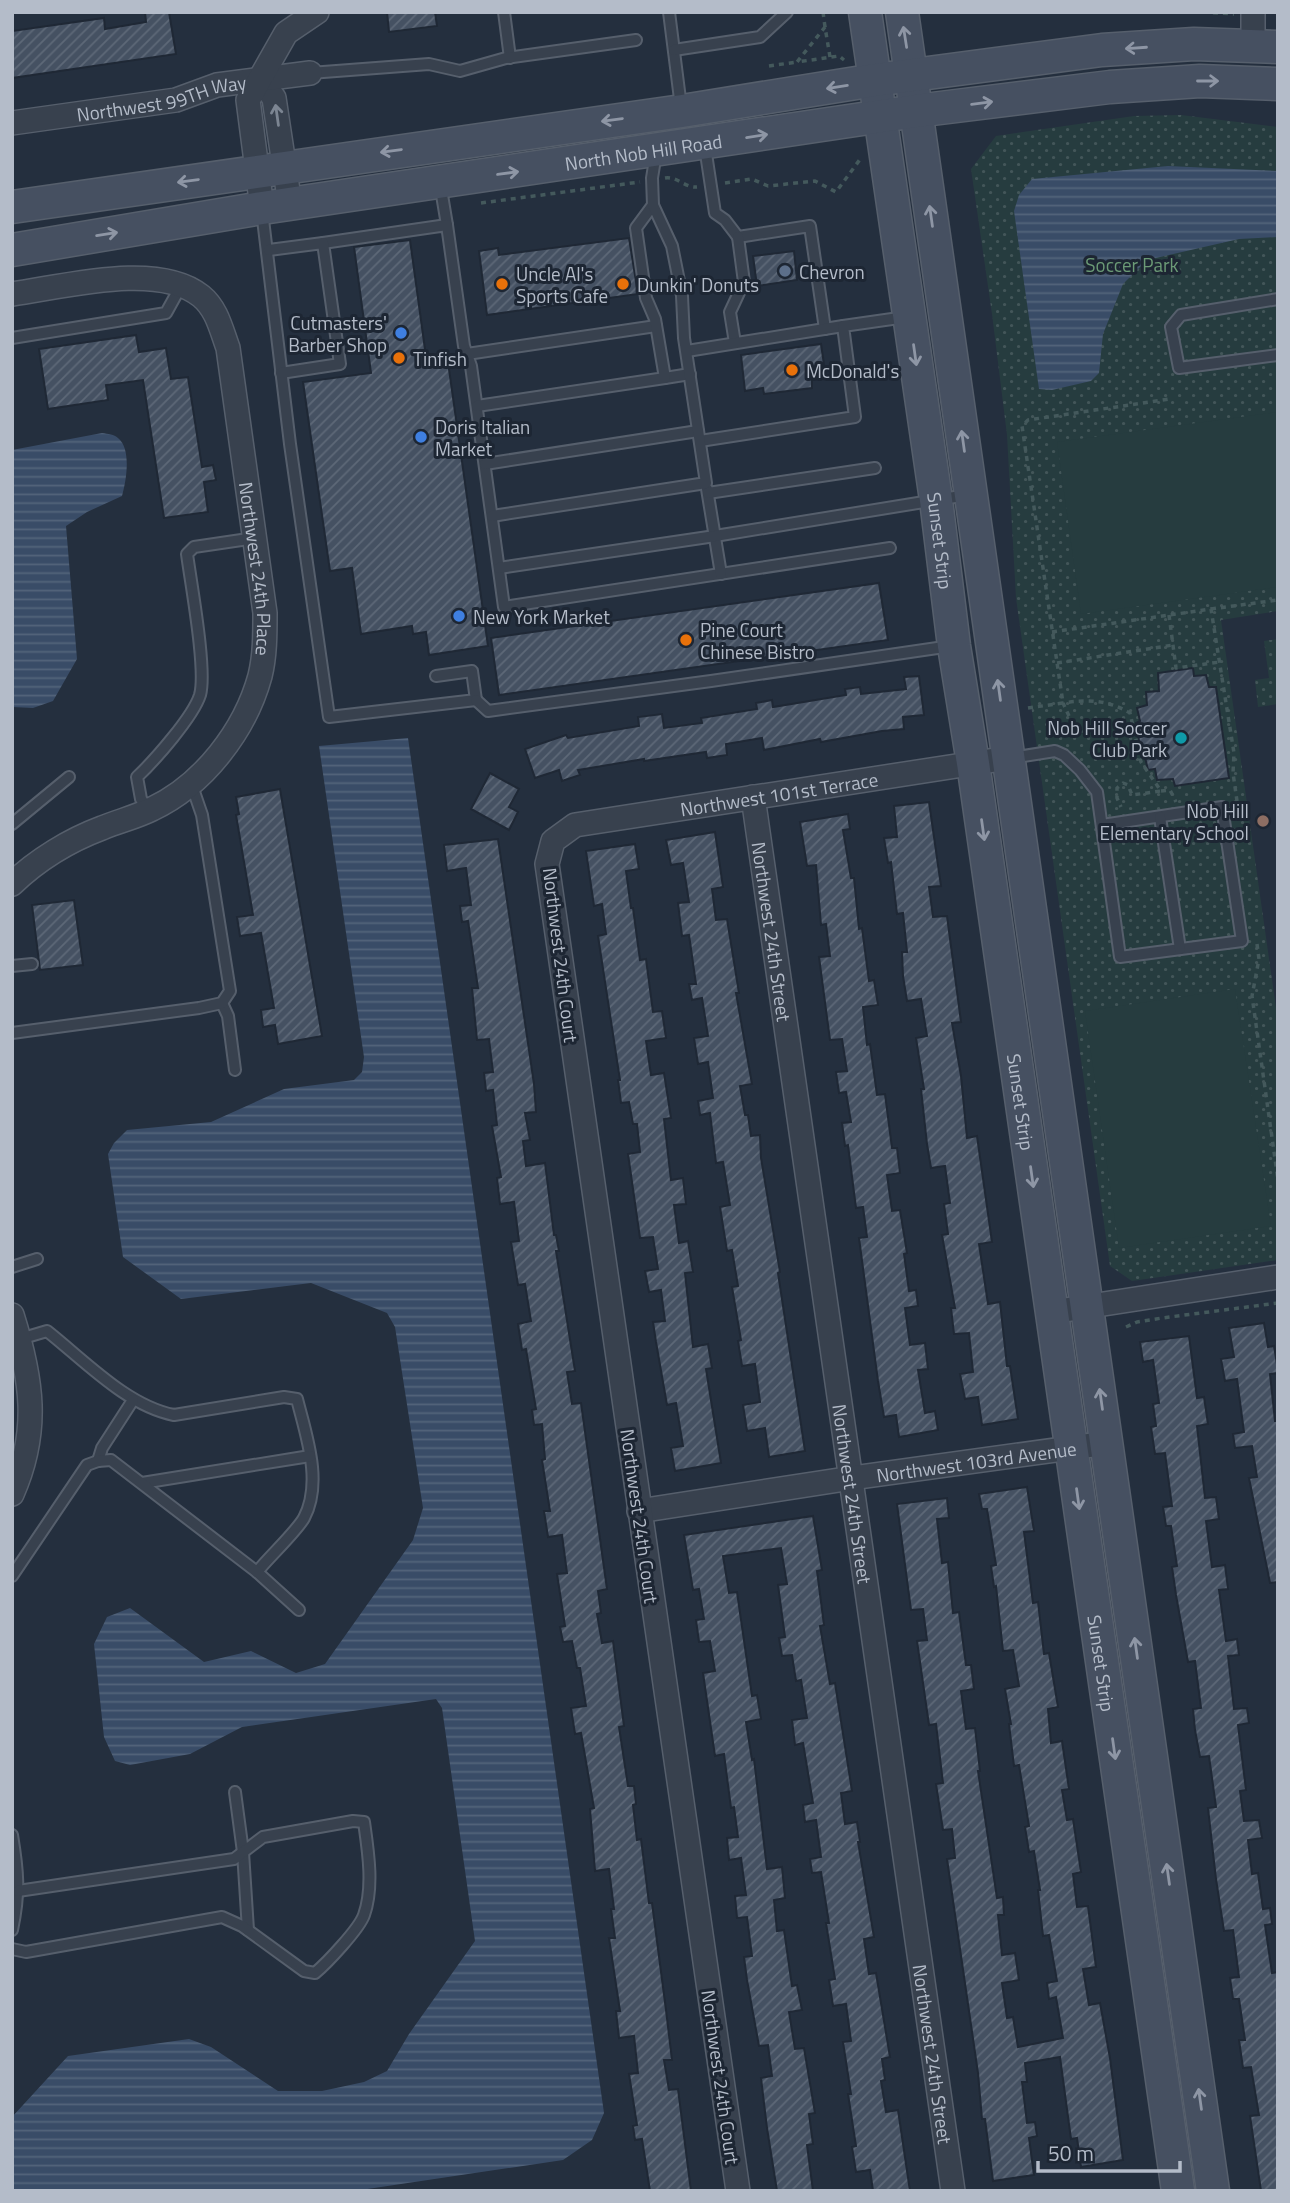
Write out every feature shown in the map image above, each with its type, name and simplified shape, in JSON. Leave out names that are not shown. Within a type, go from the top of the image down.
[{"type":"street","points":[[276,206],[270,169],[274,98],[260,79],[286,33],[317,12]]},
{"type":"street","name":"Sunset Strip","points":[[865,12],[1178,2191]]},
{"type":"street","name":"Sunset Strip","points":[[902,12],[1107,1443],[1206,2190]]},
{"type":"street","points":[[1253,12],[1265,46]]},
{"type":"street","name":"North Nob Hill Road","points":[[12,207],[682,111],[875,80],[1102,50],[1194,44],[1265,46]]},
{"type":"street","name":"Northwest 99TH Way","points":[[12,124],[176,100],[217,85],[310,72]]},
{"type":"street","name":"North Nob Hill Road","points":[[12,250],[276,206],[916,111],[1110,87],[1200,81],[1278,84]]},
{"type":"street","name":"Northwest 24th Place","points":[[12,294],[128,277],[155,278],[182,284],[202,296],[216,314],[228,348],[265,613],[265,644],[259,677],[238,729],[209,766],[171,800],[99,829],[16,874]]},
{"type":"street","name":"Northwest 101st Terrace","points":[[553,841],[575,825],[1008,758]]},
{"type":"street","name":"Northwest 24th Street","points":[[753,797],[953,2191]]},
{"type":"street","name":"Northwest 24th Court","points":[[553,841],[547,864],[737,2191]]},
{"type":"street","points":[[1052,1312],[1278,1277]]},
{"type":"street","points":[[12,1315],[29,1376],[32,1406],[29,1443],[12,1494]]},
{"type":"street","name":"Northwest 103rd Avenue","points":[[639,1511],[1107,1443]]},
{"type":"lane","points":[[503,12],[510,58]]},
{"type":"lane","points":[[669,12],[682,111]]},
{"type":"lane","points":[[674,50],[760,37],[787,12]]},
{"type":"lane","points":[[310,72],[429,64],[460,71],[510,58],[636,40]]},
{"type":"lane","points":[[705,144],[715,213],[725,220],[738,237],[744,282],[730,312],[735,344]]},
{"type":"lane","points":[[656,151],[652,178],[653,205],[672,246],[682,296],[690,374],[721,574]]},
{"type":"lane","points":[[440,182],[471,366],[505,607],[891,548]]},
{"type":"lane","points":[[653,205],[636,228],[646,298],[656,326],[665,378]]},
{"type":"lane","points":[[276,206],[269,250],[281,373],[328,717],[476,700]]},
{"type":"lane","points":[[269,250],[447,225]]},
{"type":"lane","points":[[738,237],[810,226],[825,329]]},
{"type":"lane","points":[[281,373],[340,364],[323,243]]},
{"type":"lane","points":[[12,338],[166,313],[182,284]]},
{"type":"lane","points":[[1278,299],[1181,315],[1171,327],[1179,368],[1278,355]]},
{"type":"lane","points":[[687,351],[909,316]]},
{"type":"lane","points":[[467,354],[656,326]]},
{"type":"lane","points":[[485,464],[855,416],[843,326]]},
{"type":"lane","points":[[477,406],[690,374]]},
{"type":"lane","points":[[492,516],[875,468]]},
{"type":"lane","points":[[499,568],[971,494]]},
{"type":"lane","points":[[149,811],[141,799],[137,777],[158,758],[200,695],[201,668],[187,554],[194,547],[255,538]]},
{"type":"lane","points":[[436,676],[472,671],[476,700],[488,710],[724,680],[954,646]]},
{"type":"lane","points":[[1008,758],[1055,751],[1064,755],[1080,770],[1097,792],[1121,957],[1242,941],[1222,807],[1102,825]]},
{"type":"lane","points":[[12,824],[69,777]]},
{"type":"lane","points":[[12,1033],[222,1003],[230,991],[202,815],[191,783]]},
{"type":"lane","points":[[1160,817],[1180,949]]},
{"type":"lane","points":[[12,967],[32,964]]},
{"type":"lane","points":[[222,1003],[228,1016],[235,1070]]},
{"type":"lane","points":[[12,1267],[37,1259]]},
{"type":"lane","points":[[20,1339],[47,1331],[133,1400],[157,1412],[174,1415],[285,1396],[297,1399],[310,1456],[312,1490],[304,1518],[257,1572]]},
{"type":"lane","points":[[98,1461],[102,1448],[133,1400]]},
{"type":"lane","points":[[142,1483],[310,1456]]},
{"type":"lane","points":[[12,1576],[87,1465],[111,1460],[257,1572],[299,1610]]},
{"type":"lane","points":[[235,1793],[243,1852],[248,1930]]},
{"type":"lane","points":[[12,1949],[26,1952],[222,1917],[248,1930],[303,1971],[315,1973],[327,1963],[364,1916],[371,1868],[364,1822],[353,1821],[262,1837],[234,1858],[18,1891]]},
{"type":"lane","points":[[12,1835],[18,1870],[12,1930]]},
{"type":"path","points":[[823,12],[830,57]]},
{"type":"path","points":[[797,62],[825,27]]},
{"type":"path","points":[[769,66],[839,55],[845,61]]},
{"type":"path","points":[[1069,716],[1063,703],[1022,426],[1028,420],[1170,399]]},
{"type":"path","points":[[1212,610],[1278,600]]},
{"type":"path","points":[[1169,615],[1176,668],[1220,662]]},
{"type":"path","points":[[1057,663],[1173,645]]},
{"type":"path","points":[[1028,708],[1099,701],[1115,704],[1130,713],[1140,762],[1161,791],[1132,794],[1128,785],[1123,783],[1117,788],[1117,797],[1122,808]]},
{"type":"path","points":[[1126,1327],[1137,1322],[1162,1318],[1278,1303]]},
{"type":"green space","name":"Soccer Park","points":[[1181,115],[1278,127],[1278,611],[1221,620],[1278,1022],[1278,1260],[1132,1281],[1110,1266],[1016,598],[1007,435],[971,169],[996,136],[1134,116]]},
{"type":"green space","points":[[1278,412],[1278,587],[1081,614],[1057,442]]},
{"type":"green space","points":[[1278,639],[1278,704],[1258,707],[1255,680],[1269,678],[1264,641]]},
{"type":"green space","points":[[1235,989],[1271,1226],[1119,1248],[1085,1011]]},
{"type":"water","points":[[1168,166],[1278,171],[1278,237],[1239,239],[1147,260],[1123,284],[1103,334],[1099,373],[1091,381],[1052,390],[1039,389],[1014,211],[1019,195],[1032,179]]},
{"type":"water","points":[[102,433],[115,436],[122,443],[126,457],[126,474],[122,496],[87,512],[66,526],[77,659],[53,701],[33,708],[12,707],[12,450]]},
{"type":"water","points":[[408,738],[604,2113],[592,2140],[563,2160],[354,2191],[12,2191],[12,2117],[68,2056],[189,2039],[211,2047],[278,2091],[322,2091],[364,2082],[387,2071],[409,2034],[475,1941],[442,1708],[436,1699],[242,1727],[190,1754],[130,1765],[115,1761],[104,1737],[94,1644],[107,1617],[130,1608],[204,1662],[251,1651],[296,1673],[325,1664],[413,1540],[423,1508],[395,1327],[387,1313],[311,1283],[181,1299],[123,1257],[108,1154],[114,1143],[127,1130],[211,1122],[284,1089],[354,1080],[362,1072],[364,1057],[319,746]]},
{"type":"building","points":[[145,12],[169,12],[176,54],[12,78],[12,31],[104,18],[105,29],[146,22]]},
{"type":"building","points":[[387,12],[435,12],[437,26],[389,32]]},
{"type":"building","points":[[629,238],[638,294],[487,315],[479,251],[498,248],[499,255]]},
{"type":"building","points":[[410,240],[427,364],[448,362],[488,646],[429,655],[426,632],[413,634],[412,626],[361,634],[352,568],[330,571],[303,382],[371,373],[354,247]]},
{"type":"building","points":[[794,251],[797,280],[757,286],[753,256]]},
{"type":"building","points":[[136,335],[139,352],[166,348],[171,379],[188,377],[202,467],[213,465],[216,480],[204,482],[208,512],[164,518],[143,380],[106,385],[108,400],[48,409],[39,349]]},
{"type":"building","points":[[821,344],[826,378],[812,380],[812,388],[764,394],[763,388],[745,391],[741,355]]},
{"type":"building","points":[[879,583],[888,640],[499,695],[491,638]]},
{"type":"building","name":"Nob Hill Soccer Club Park","points":[[1193,668],[1194,676],[1206,675],[1209,687],[1216,687],[1229,778],[1175,786],[1173,779],[1157,780],[1155,769],[1148,770],[1144,753],[1141,753],[1136,723],[1140,721],[1137,708],[1147,705],[1146,692],[1159,691],[1158,673]]},
{"type":"building","points":[[919,676],[924,715],[903,717],[904,729],[821,742],[820,739],[764,750],[762,738],[726,744],[727,755],[707,758],[706,752],[644,759],[578,770],[580,775],[562,781],[559,770],[535,778],[525,749],[566,735],[568,738],[639,726],[638,717],[662,714],[664,728],[702,723],[701,718],[757,709],[756,703],[772,700],[773,707],[846,695],[845,689],[860,687],[861,694],[906,689],[904,677]]},
{"type":"building","points":[[490,773],[519,789],[509,807],[518,812],[509,830],[471,809]]},
{"type":"building","points":[[280,789],[322,1036],[278,1044],[275,1025],[263,1027],[261,1010],[274,1008],[261,933],[240,936],[237,917],[253,915],[236,815],[239,814],[236,797]]},
{"type":"building","points":[[929,802],[941,886],[929,887],[933,917],[947,916],[961,1022],[952,1023],[967,1138],[977,1136],[992,1242],[979,1244],[988,1304],[1000,1302],[1007,1366],[1010,1366],[1018,1419],[982,1425],[978,1397],[965,1399],[960,1374],[973,1372],[969,1333],[954,1334],[951,1308],[955,1308],[942,1235],[948,1234],[944,1204],[950,1203],[945,1166],[931,1168],[927,1144],[921,1089],[924,1089],[916,1038],[927,1036],[921,999],[907,1001],[903,976],[902,952],[907,952],[903,913],[897,914],[891,862],[888,863],[884,838],[897,837],[894,806]]},
{"type":"building","points":[[848,814],[850,829],[843,830],[851,878],[854,878],[859,929],[862,928],[869,981],[874,980],[878,1005],[863,1007],[867,1045],[870,1044],[877,1095],[885,1094],[892,1148],[897,1148],[900,1173],[887,1175],[892,1211],[900,1210],[907,1253],[904,1254],[909,1291],[916,1290],[918,1306],[905,1308],[910,1345],[925,1343],[928,1369],[918,1370],[925,1413],[935,1411],[938,1430],[899,1437],[896,1415],[884,1417],[878,1381],[859,1238],[867,1237],[863,1207],[856,1208],[848,1145],[845,1146],[842,1123],[851,1122],[846,1092],[839,1093],[836,1072],[847,1071],[842,1039],[830,1040],[819,957],[830,956],[826,924],[821,925],[816,865],[807,866],[800,822]]},
{"type":"building","points":[[715,832],[723,887],[712,889],[716,920],[727,919],[739,993],[736,993],[752,1084],[740,1086],[751,1136],[760,1135],[761,1158],[805,1451],[769,1457],[765,1428],[747,1431],[743,1405],[760,1402],[755,1364],[742,1366],[738,1341],[741,1340],[732,1287],[738,1286],[732,1250],[727,1251],[720,1207],[730,1205],[723,1162],[716,1163],[710,1113],[700,1115],[698,1101],[713,1098],[708,1062],[698,1064],[694,1038],[708,1036],[702,998],[692,1000],[689,984],[696,984],[689,935],[682,936],[678,903],[689,902],[683,863],[671,865],[666,840]]},
{"type":"building","points":[[498,839],[534,1084],[536,1112],[525,1113],[530,1140],[523,1141],[526,1166],[545,1163],[575,1371],[567,1372],[572,1404],[581,1403],[607,1589],[598,1591],[601,1613],[597,1614],[602,1643],[613,1641],[624,1726],[619,1727],[628,1786],[634,1786],[637,1840],[641,1839],[649,1903],[652,1903],[666,2010],[672,2060],[664,2060],[669,2090],[678,2089],[691,2191],[650,2191],[642,2139],[635,2140],[633,2126],[637,2125],[629,2074],[638,2073],[634,2036],[619,2038],[616,2011],[620,2011],[609,1938],[615,1938],[609,1869],[595,1871],[590,1809],[594,1808],[581,1733],[575,1734],[571,1708],[586,1706],[580,1668],[577,1668],[572,1641],[563,1642],[560,1627],[565,1626],[557,1574],[567,1573],[562,1535],[548,1537],[544,1511],[550,1511],[542,1460],[545,1459],[542,1424],[534,1425],[532,1410],[536,1409],[526,1349],[522,1350],[518,1324],[531,1321],[525,1284],[518,1285],[511,1242],[519,1241],[514,1202],[500,1204],[497,1178],[501,1177],[492,1126],[497,1125],[493,1090],[486,1091],[484,1073],[493,1072],[489,1039],[477,1040],[472,988],[478,988],[468,921],[462,922],[460,906],[471,905],[466,868],[447,871],[444,845]]},
{"type":"building","points":[[635,844],[639,869],[626,871],[631,908],[640,960],[646,959],[653,1012],[662,1011],[666,1038],[646,1041],[651,1075],[664,1073],[671,1118],[664,1119],[671,1180],[683,1178],[686,1204],[674,1205],[679,1243],[688,1241],[693,1272],[685,1273],[693,1347],[708,1344],[712,1368],[706,1369],[721,1463],[675,1471],[671,1448],[683,1446],[676,1403],[667,1405],[653,1322],[665,1321],[661,1290],[649,1292],[645,1271],[658,1269],[653,1237],[640,1238],[628,1154],[640,1152],[637,1124],[633,1124],[629,1102],[621,1103],[620,1080],[598,936],[606,934],[602,904],[594,906],[586,851]]},
{"type":"building","points":[[74,900],[83,965],[40,970],[32,905]]},
{"type":"building","points":[[1264,1323],[1268,1347],[1274,1346],[1278,1370],[1278,1373],[1270,1374],[1275,1421],[1278,1421],[1278,1582],[1270,1583],[1249,1478],[1257,1477],[1252,1446],[1235,1448],[1233,1434],[1244,1432],[1237,1379],[1225,1381],[1221,1359],[1234,1357],[1229,1328]]},
{"type":"building","points":[[1189,1336],[1197,1398],[1204,1397],[1208,1424],[1197,1426],[1205,1498],[1216,1497],[1219,1519],[1206,1521],[1212,1567],[1225,1565],[1228,1589],[1219,1590],[1226,1641],[1237,1639],[1239,1655],[1228,1656],[1234,1709],[1247,1708],[1249,1723],[1238,1725],[1246,1790],[1240,1791],[1244,1821],[1259,1820],[1262,1838],[1248,1840],[1252,1874],[1258,1873],[1263,1909],[1270,1908],[1272,1924],[1265,1925],[1272,1973],[1278,1972],[1278,2191],[1261,2191],[1250,2116],[1259,2115],[1251,2067],[1243,2068],[1239,2040],[1245,2040],[1239,1999],[1233,1999],[1230,1978],[1239,1977],[1233,1930],[1224,1931],[1216,1879],[1208,1808],[1216,1807],[1209,1756],[1200,1757],[1195,1730],[1193,1709],[1201,1708],[1195,1661],[1188,1662],[1176,1595],[1172,1567],[1177,1566],[1171,1526],[1166,1526],[1163,1507],[1172,1506],[1165,1453],[1155,1454],[1151,1427],[1156,1426],[1153,1404],[1159,1403],[1153,1360],[1143,1362],[1140,1342]]},
{"type":"building","points":[[1027,1487],[1034,1531],[1024,1532],[1033,1603],[1038,1602],[1044,1654],[1049,1653],[1058,1707],[1048,1709],[1051,1743],[1062,1741],[1069,1789],[1062,1790],[1067,1820],[1073,1819],[1081,1872],[1073,1874],[1077,1907],[1088,1906],[1096,1967],[1083,1969],[1089,2005],[1100,2003],[1123,2160],[1081,2167],[1077,2138],[1071,2139],[1060,2057],[1025,2063],[1027,2082],[1022,2082],[1027,2123],[1035,2122],[1037,2136],[1029,2138],[1034,2175],[993,2181],[985,2119],[982,2119],[978,2073],[947,1859],[955,1858],[952,1829],[943,1830],[936,1784],[943,1783],[936,1724],[929,1725],[917,1641],[927,1640],[923,1609],[911,1610],[897,1504],[947,1498],[949,1518],[937,1519],[942,1563],[948,1562],[953,1613],[959,1612],[966,1665],[971,1665],[974,1689],[961,1691],[966,1729],[975,1728],[978,1771],[997,1898],[1003,1897],[1004,1915],[998,1915],[1002,1955],[1015,1953],[1019,1980],[1002,1983],[1007,2018],[1013,2017],[1018,2047],[1063,2038],[1056,1997],[1049,1999],[1047,1983],[1057,1981],[1049,1935],[1043,1936],[1040,1890],[1034,1851],[1029,1852],[1025,1827],[1029,1826],[1019,1765],[1014,1766],[1005,1689],[1019,1686],[1013,1650],[1003,1651],[996,1586],[994,1587],[991,1566],[996,1565],[987,1509],[982,1509],[979,1494]]},
{"type":"building","points":[[813,1516],[822,1570],[817,1571],[824,1625],[820,1626],[830,1684],[835,1683],[852,1791],[841,1793],[845,1824],[857,1822],[874,1937],[864,1939],[869,1974],[876,1973],[890,2057],[882,2059],[885,2080],[881,2081],[886,2112],[898,2110],[910,2191],[873,2191],[870,2170],[856,2172],[852,2147],[856,2146],[848,2094],[851,2094],[843,2042],[851,2041],[846,2004],[833,2006],[829,1980],[835,1979],[826,1923],[829,1923],[821,1872],[812,1873],[810,1859],[821,1857],[816,1820],[805,1822],[803,1805],[813,1803],[803,1743],[795,1745],[792,1720],[807,1718],[801,1680],[796,1681],[792,1655],[782,1656],[779,1638],[785,1637],[778,1585],[787,1584],[781,1548],[723,1556],[729,1593],[737,1592],[752,1696],[757,1695],[761,1719],[746,1722],[752,1760],[754,1759],[767,1869],[782,1867],[785,1898],[774,1900],[777,1931],[784,1930],[792,1986],[797,1985],[802,2010],[789,2012],[795,2049],[804,2048],[815,2113],[809,2114],[813,2144],[807,2145],[813,2191],[777,2191],[767,2128],[761,2078],[772,2076],[768,2045],[759,2046],[747,1980],[744,1957],[752,1956],[747,1917],[737,1918],[735,1896],[746,1895],[741,1858],[729,1860],[727,1838],[738,1837],[734,1807],[731,1808],[724,1754],[715,1756],[703,1673],[715,1671],[710,1641],[699,1642],[696,1620],[704,1619],[699,1589],[693,1590],[684,1535]]},
{"type":"place","name":"Chevron","points":[[785,271]]},
{"type":"place","name":"Uncle Al's Sports Cafe","points":[[502,284]]},
{"type":"place","name":"Dunkin' Donuts","points":[[623,284]]},
{"type":"place","name":"Cutmasters' Barber Shop","points":[[401,333]]},
{"type":"place","name":"Tinfish","points":[[399,358]]},
{"type":"place","name":"McDonald's","points":[[792,370]]},
{"type":"place","name":"Doris Italian Market","points":[[421,437]]},
{"type":"place","name":"New York Market","points":[[459,616]]},
{"type":"place","name":"Pine Court Chinese Bistro","points":[[686,640]]},
{"type":"place","name":"Nob Hill Soccer Club Park","points":[[1181,738]]},
{"type":"place","name":"Nob Hill Elementary School","points":[[1263,821]]}]
